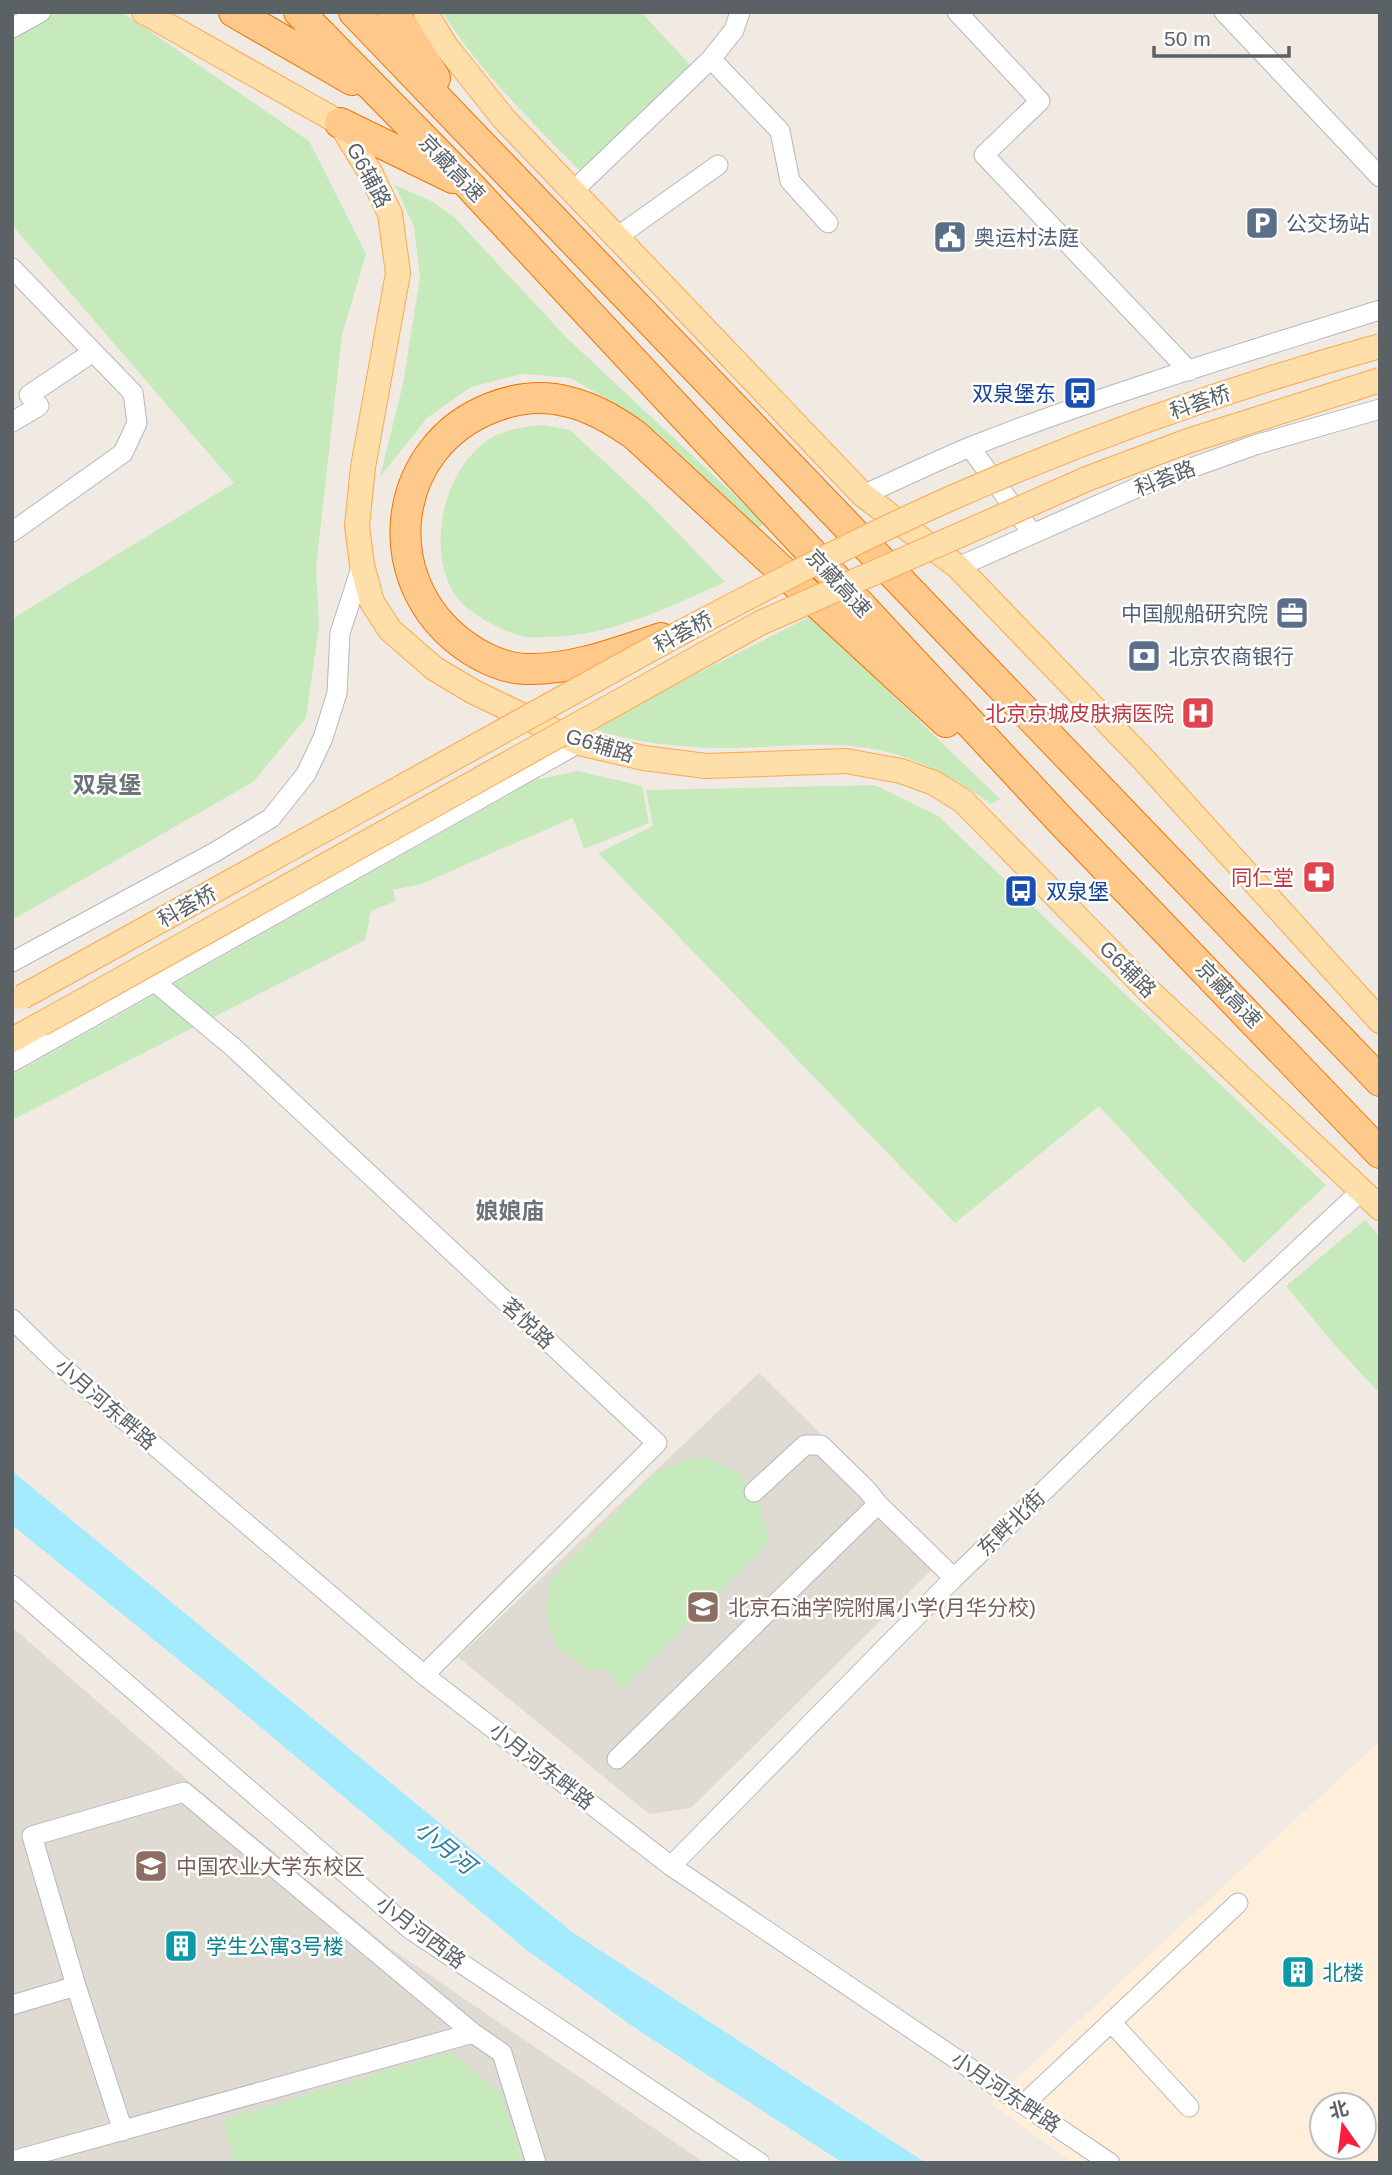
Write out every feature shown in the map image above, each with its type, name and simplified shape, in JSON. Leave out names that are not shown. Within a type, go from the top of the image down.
[{"type":"highway","points":[[234,12],[388,101]]},
{"type":"highway","name":"京藏高速","points":[[299,12],[471,187],[1063,824],[1380,1153]]},
{"type":"highway","name":"京藏高速","points":[[354,12],[1380,1082]]},
{"type":"highway","points":[[393,12],[478,143]]},
{"type":"highway","points":[[340,123],[471,187]]},
{"type":"highway","points":[[682,632],[572,664],[525,670],[492,661],[465,646],[446,630],[428,607],[411,576],[407,559],[407,506],[416,479],[432,450],[450,431],[475,414],[505,402],[534,398],[569,402],[607,416],[635,435],[910,691],[1063,824]]},
{"type":"highway","points":[[1335,1035],[1380,1058]]},
{"type":"main road","name":"G6辅路","points":[[144,12],[340,123],[371,174],[390,214],[398,273],[363,467],[357,526],[362,565],[372,602],[390,630],[435,669],[472,691],[579,743],[644,758],[706,766],[846,761],[901,771],[934,783],[963,801],[1150,992],[1380,1208]]},
{"type":"main road","points":[[425,12],[445,45],[504,119],[863,495],[958,567],[1144,760],[1380,1021]]},
{"type":"main road","name":"科荟桥","points":[[17,1000],[773,584],[946,501],[1073,447],[1193,404],[1380,346]]},
{"type":"main road","name":"科荟桥","points":[[12,1040],[760,623],[1089,478],[1188,441],[1380,380]]},
{"type":"street","points":[[12,28],[41,12]]},
{"type":"street","points":[[573,191],[711,59],[734,30],[740,12]]},
{"type":"street","points":[[957,12],[1041,100],[984,155],[1189,371]]},
{"type":"street","points":[[1224,12],[1380,177]]},
{"type":"street","points":[[711,59],[780,131],[790,181],[828,223]]},
{"type":"street","points":[[617,237],[718,165]]},
{"type":"street","points":[[12,268],[134,393],[137,423],[123,453],[12,532]]},
{"type":"street","points":[[863,495],[970,447],[1189,371],[1380,310]]},
{"type":"street","points":[[12,422],[39,406],[29,395],[93,352]]},
{"type":"street","name":"科荟路","points":[[958,567],[1143,485],[1242,449],[1380,409]]},
{"type":"street","points":[[970,447],[1032,533]]},
{"type":"street","points":[[12,962],[215,852],[271,818],[306,774],[323,738],[337,693],[340,633],[362,565]]},
{"type":"street","points":[[12,1062],[579,743]]},
{"type":"street","name":"茗悦路","points":[[155,982],[244,1058],[657,1443],[424,1675]]},
{"type":"street","name":"东畔北街","points":[[671,1866],[954,1578],[1362,1189]]},
{"type":"street","name":"小月河东畔路","points":[[12,1320],[64,1369],[424,1675],[671,1866],[1110,2163]]},
{"type":"street","points":[[754,1492],[805,1445],[821,1445],[954,1578]]},
{"type":"street","points":[[617,1759],[878,1504]]},
{"type":"street","name":"小月河西路","points":[[12,1585],[410,1929],[760,2163]]},
{"type":"street","points":[[123,2130],[76,1986],[32,1836],[184,1792],[472,2033],[502,2053],[536,2163]]},
{"type":"street","points":[[1024,2104],[1238,1903]]},
{"type":"street","points":[[12,2005],[76,1986]]},
{"type":"street","points":[[1111,2022],[1189,2107]]},
{"type":"street","points":[[12,2161],[472,2033]]},
{"type":"shaded area","name":"北京石油学院附属小学(月华分校)","points":[[759,1373],[945,1557],[691,1808],[649,1814],[458,1657]]},
{"type":"shaded area","name":"中国农业大学东校区","points":[[12,1627],[193,1785],[387,1946],[705,2163],[12,2163]]},
{"type":"shaded area","points":[[1380,1741],[1380,2163],[1073,2163],[990,2103]]},
{"type":"green space","points":[[52,12],[122,12],[309,141],[366,254],[342,335],[316,568],[319,626],[306,718],[253,782],[12,920],[12,619],[234,483],[12,225],[12,35]]},
{"type":"green space","points":[[442,12],[641,12],[693,68],[583,174],[491,77]]},
{"type":"green space","points":[[395,185],[433,202],[455,218],[567,338],[763,522],[762,526],[758,528],[627,411],[571,378],[522,374],[471,387],[427,418],[380,477],[403,384],[420,277],[414,227]]},
{"type":"green space","points":[[542,425],[570,430],[650,504],[725,582],[617,626],[572,635],[518,635],[488,622],[468,609],[455,595],[446,576],[441,555],[444,510],[451,488],[461,468],[475,451],[491,438],[509,430]]},
{"type":"green space","points":[[811,616],[1000,799],[991,804],[928,767],[901,756],[866,748],[825,745],[688,747],[639,740],[590,728]]},
{"type":"green space","points":[[578,771],[642,786],[649,823],[584,849],[573,818],[421,884],[393,890],[396,901],[371,911],[365,940],[12,1120],[12,1075],[535,780]]},
{"type":"green space","points":[[875,785],[938,816],[1326,1185],[1244,1263],[1099,1106],[955,1223],[598,853],[653,826],[646,790]]},
{"type":"green space","points":[[1365,1220],[1380,1237],[1380,1394],[1286,1286]]},
{"type":"green space","points":[[707,1458],[740,1473],[757,1496],[770,1541],[623,1688],[608,1671],[589,1669],[558,1648],[546,1616],[550,1581],[655,1473],[689,1459]]},
{"type":"green space","points":[[450,2052],[502,2094],[523,2163],[236,2163],[223,2120]]},
{"type":"water","name":"小月河","points":[[12,1471],[572,1932],[926,2163],[843,2163],[635,2028],[528,1951],[227,1699],[12,1525]]},
{"type":"place","name":"公交场站","points":[[1262,223]]},
{"type":"place","name":"奥运村法庭","points":[[950,237]]},
{"type":"place","name":"双泉堡东","points":[[1080,393]]},
{"type":"place","name":"中国舰船研究院","points":[[1292,613]]},
{"type":"place","name":"北京农商银行","points":[[1144,656]]},
{"type":"place","name":"北京京城皮肤病医院","points":[[1198,713]]},
{"type":"place","name":"同仁堂","points":[[1319,877]]},
{"type":"place","name":"双泉堡","points":[[1021,891]]},
{"type":"place","name":"北京石油学院附属小学(月华分校)","points":[[703,1607]]},
{"type":"place","name":"中国农业大学东校区","points":[[151,1866]]},
{"type":"place","name":"学生公寓3号楼","points":[[181,1946]]},
{"type":"place","name":"北楼","points":[[1298,1972]]},
{"type":"district","name":"双泉堡","points":[[107,785]]},
{"type":"district","name":"娘娘庙","points":[[510,1211]]}]
